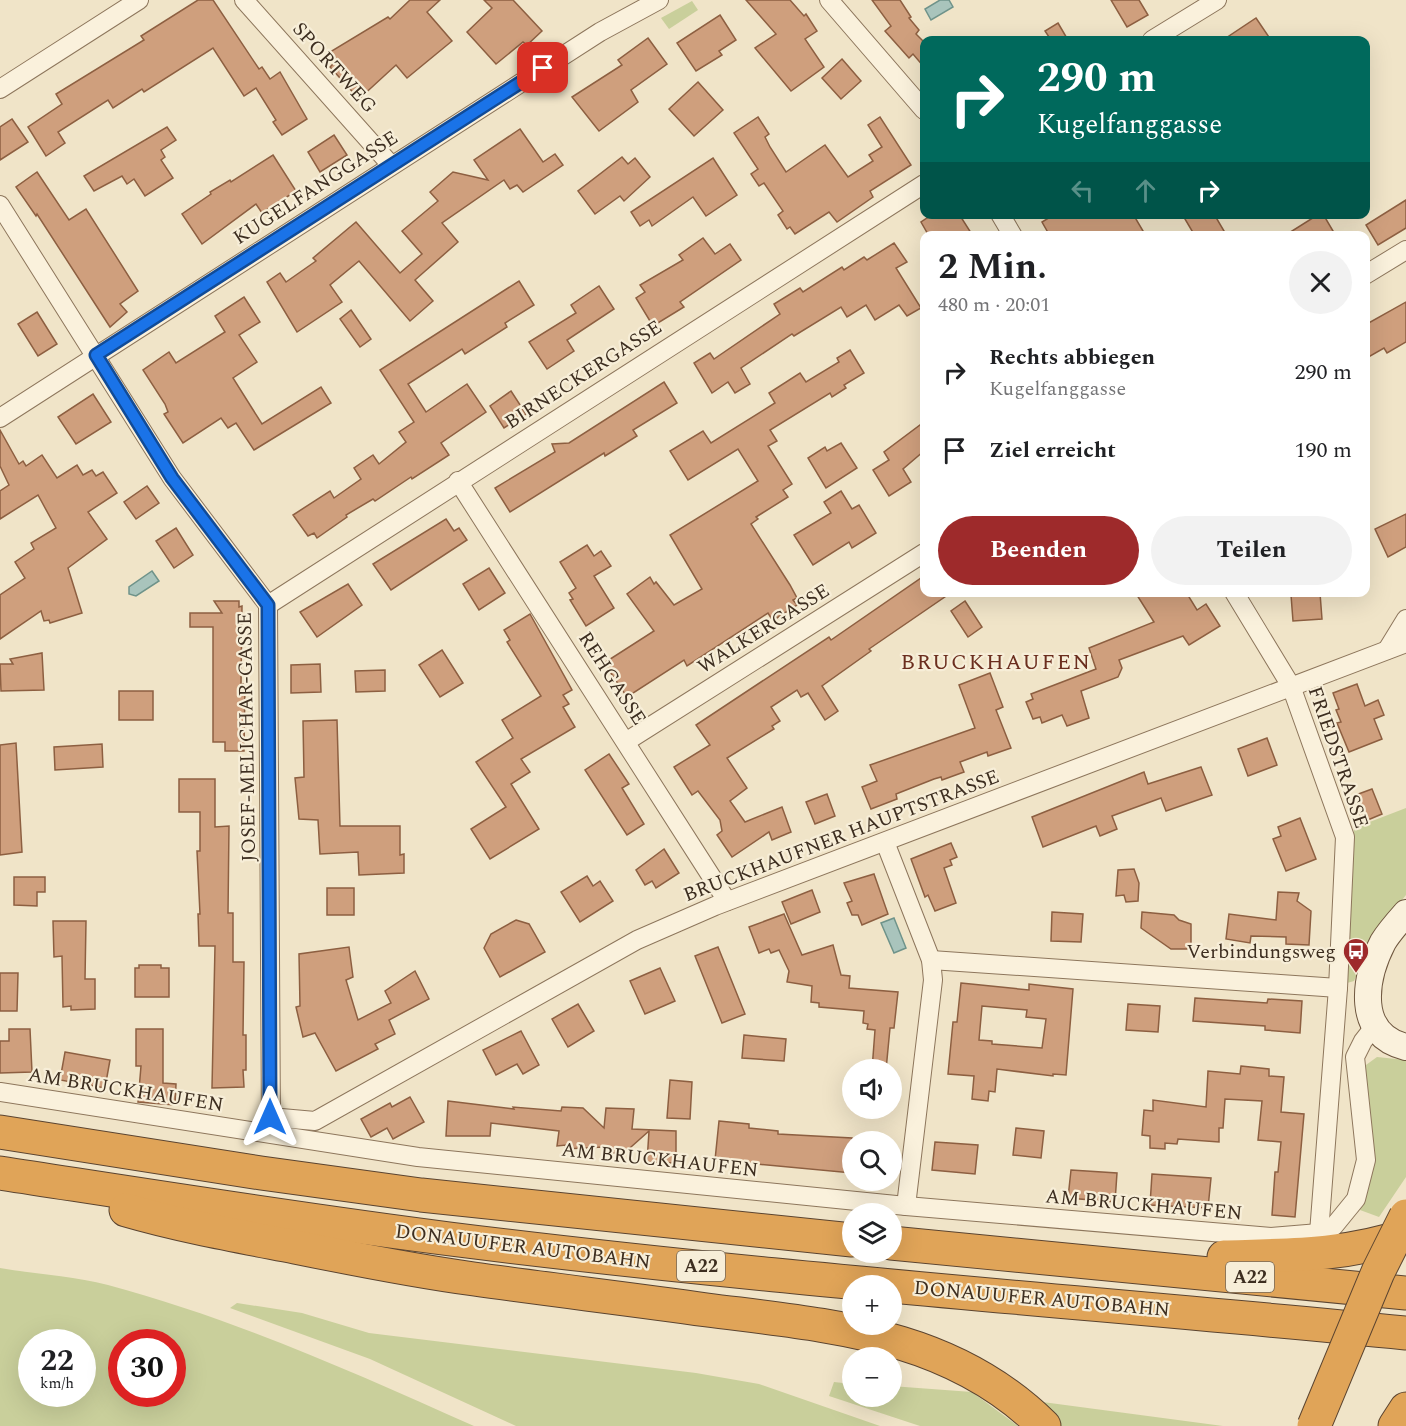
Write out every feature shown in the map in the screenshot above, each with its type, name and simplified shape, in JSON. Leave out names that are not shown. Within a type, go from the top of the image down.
[{"type":"highway","name":"DONAUUFER AUTOBAHN","points":[[0,1132],[261,1173],[421,1195],[842,1239]]},
{"type":"highway","name":"DONAUUFER AUTOBAHN","points":[[0,1174],[288,1218],[645,1261],[1406,1333]]},
{"type":"highway","points":[[0,1174],[172,1223],[383,1265],[470,1279],[802,1322],[899,1340],[932,1352],[974,1372],[1021,1405],[1044,1426]]},
{"type":"highway","points":[[1314,1426],[1378,1272],[1406,1216]]},
{"type":"highway","points":[[1093,1262],[1315,1255],[1367,1246],[1406,1234]]},
{"type":"highway","name":"DONAUUFER AUTOBAHN","points":[[902,1244],[1406,1293]]},
{"type":"highway","points":[[1395,1426],[1406,1409]]},
{"type":"street","points":[[0,89],[139,0]]},
{"type":"street","name":"SPORTWEG","points":[[244,0],[392,165]]},
{"type":"street","name":"KUGELFANGGASSE","points":[[0,418],[600,32],[659,0]]},
{"type":"street","points":[[829,0],[920,105]]},
{"type":"street","points":[[1158,36],[1217,0]]},
{"type":"street","name":"BIRNECKERGASSE","points":[[268,605],[920,187]]},
{"type":"street","name":"JOSEF-MELICHAR-GASSE","points":[[0,205],[172,478],[268,605],[271,1126]]},
{"type":"street","points":[[1370,273],[1406,250]]},
{"type":"street","name":"REHGASSE","points":[[458,481],[627,741],[727,901]]},
{"type":"street","name":"WALKERGASSE","points":[[627,741],[920,556]]},
{"type":"street","name":"FRIEDSTRASSE","points":[[1237,597],[1291,686],[1346,837],[1338,988],[1319,1233]]},
{"type":"street","points":[[1387,650],[1406,619]]},
{"type":"street","name":"BRUCKHAUFNER HAUPTSTRASSE","points":[[315,1121],[637,940],[727,901],[1406,643]]},
{"type":"street","points":[[885,842],[931,960],[933,980],[906,1206]]},
{"type":"street","points":[[1406,913],[1383,942],[1366,996],[1374,1027],[1391,1042],[1406,1047]]},
{"type":"street","points":[[931,960],[1338,988]]},
{"type":"street","points":[[1319,1233],[1334,1226],[1346,1214],[1356,1199],[1362,1183],[1366,1160],[1355,1057],[1374,1027]]},
{"type":"street","name":"AM BRUCKHAUFEN","points":[[0,1092],[271,1126],[315,1142],[418,1157],[906,1206],[1271,1237],[1319,1233]]},
{"type":"street","points":[[271,1126],[315,1121],[315,1142]]},
{"type":"green space","points":[[692,1],[698,10],[669,29],[661,18]]},
{"type":"green space","points":[[1406,808],[1406,895],[1376,932],[1354,981],[1347,983],[1354,828]]},
{"type":"green space","points":[[1377,1057],[1406,1060],[1406,1177],[1379,1217],[1360,1210],[1372,1159],[1361,1077],[1366,1065]]},
{"type":"green space","points":[[0,1268],[95,1282],[202,1314],[294,1348],[474,1426],[0,1426]]},
{"type":"green space","points":[[237,1303],[302,1313],[369,1333],[696,1373],[759,1384],[880,1426],[516,1426],[370,1359],[230,1308]]},
{"type":"green space","points":[[834,1382],[842,1383],[842,1400],[829,1396]]},
{"type":"green space","points":[[902,1387],[972,1392],[1018,1426],[920,1426],[862,1407],[902,1407]]},
{"type":"green space","points":[[1035,1401],[1223,1426],[1061,1426]]},
{"type":"water","points":[[940,0],[949,0],[953,7],[931,20],[925,9]]},
{"type":"water","points":[[152,571],[159,581],[136,596],[129,594],[129,587]]},
{"type":"water","points":[[894,918],[906,948],[894,953],[881,923]]},
{"type":"building","points":[[198,0],[213,0],[259,69],[262,67],[270,79],[280,72],[307,119],[282,135],[273,122],[276,120],[256,88],[244,96],[213,48],[144,92],[142,89],[113,108],[108,100],[58,132],[65,143],[46,156],[28,127],[62,104],[56,94],[144,40],[141,36]]},
{"type":"building","points":[[410,0],[440,0],[427,12],[452,41],[407,78],[396,65],[359,99],[330,67],[334,63],[325,55],[388,17],[390,19]]},
{"type":"building","points":[[484,0],[513,0],[542,31],[527,45],[523,42],[496,64],[467,32],[492,8]]},
{"type":"building","points":[[746,0],[790,0],[804,16],[806,14],[817,31],[805,39],[824,67],[791,91],[755,48],[776,34]]},
{"type":"building","points":[[872,0],[900,0],[911,17],[909,18],[919,30],[916,34],[920,38],[920,62],[913,54],[909,58],[885,31],[891,26]]},
{"type":"building","points":[[1111,0],[1139,0],[1148,15],[1127,27]]},
{"type":"building","points":[[720,15],[736,40],[719,51],[722,55],[696,71],[677,43]]},
{"type":"building","points":[[1256,18],[1268,36],[1229,36]]},
{"type":"building","points":[[1058,23],[1066,36],[1048,36],[1045,31]]},
{"type":"building","points":[[648,38],[667,64],[631,90],[638,102],[599,131],[572,97],[622,65],[618,60]]},
{"type":"building","points":[[842,59],[861,81],[841,99],[822,78]]},
{"type":"building","points":[[698,82],[723,110],[694,136],[669,109]]},
{"type":"building","points":[[758,117],[769,134],[765,137],[770,147],[786,172],[825,145],[848,177],[873,161],[869,155],[882,147],[868,125],[880,117],[911,165],[870,191],[873,197],[837,222],[829,212],[795,234],[790,227],[787,229],[778,215],[783,211],[764,183],[759,186],[751,174],[758,169],[734,133]]},
{"type":"building","points":[[12,119],[28,142],[0,160],[0,127]]},
{"type":"building","points":[[167,127],[176,140],[161,150],[165,157],[161,160],[173,178],[145,196],[134,179],[127,184],[122,176],[94,191],[84,176]]},
{"type":"building","points":[[520,129],[543,162],[555,154],[563,165],[523,192],[517,185],[510,189],[504,180],[442,223],[458,242],[415,280],[433,301],[410,321],[359,261],[330,285],[342,302],[297,332],[267,282],[280,273],[286,282],[316,261],[313,258],[356,222],[400,273],[422,254],[402,231],[438,201],[430,192],[453,172],[488,180],[474,160]]},
{"type":"building","points":[[334,135],[347,155],[320,172],[308,152]]},
{"type":"building","points":[[273,155],[296,191],[262,213],[256,204],[202,244],[182,214],[211,194],[210,192],[230,180],[231,182]]},
{"type":"building","points":[[622,157],[628,164],[635,158],[650,177],[624,201],[620,196],[595,214],[578,191]]},
{"type":"building","points":[[713,158],[737,195],[706,216],[693,197],[652,226],[649,220],[640,226],[631,212]]},
{"type":"building","points":[[37,172],[69,220],[86,209],[138,291],[120,304],[127,312],[110,327],[37,214],[36,216],[16,187]]},
{"type":"building","points":[[1406,200],[1406,228],[1378,245],[1366,225]]},
{"type":"building","points":[[926,219],[962,219],[970,231],[926,231],[921,222]]},
{"type":"building","points":[[1047,219],[1136,219],[1143,231],[1047,231],[1042,222]]},
{"type":"building","points":[[1185,219],[1217,219],[1224,231],[1192,231]]},
{"type":"building","points":[[1311,219],[1326,219],[1333,231],[1292,231]]},
{"type":"building","points":[[703,238],[715,254],[730,244],[741,260],[680,302],[684,307],[653,326],[636,298],[645,292],[640,285],[683,260],[679,255]]},
{"type":"building","points":[[894,243],[907,262],[896,268],[920,309],[907,316],[899,305],[875,320],[866,305],[847,317],[841,307],[794,336],[792,334],[741,368],[750,384],[735,393],[728,382],[712,393],[694,363],[710,353],[714,359],[780,314],[774,304],[800,288],[803,292],[842,267],[844,270],[864,257],[867,260]]},
{"type":"building","points":[[519,281],[534,305],[505,323],[507,327],[465,354],[462,349],[408,384],[426,412],[467,384],[486,412],[441,443],[449,455],[375,501],[373,499],[346,515],[347,517],[317,538],[314,533],[308,536],[293,515],[330,491],[334,498],[361,479],[354,468],[373,455],[379,464],[406,442],[399,432],[414,422],[380,370]]},
{"type":"building","points":[[599,286],[614,309],[567,340],[574,351],[547,369],[529,342],[576,313],[571,305]]},
{"type":"building","points":[[244,297],[260,322],[239,335],[257,362],[233,378],[262,424],[321,387],[331,403],[254,450],[236,423],[228,428],[221,418],[183,443],[164,414],[168,412],[165,404],[143,370],[169,352],[176,363],[225,332],[215,316]]},
{"type":"building","points":[[1406,302],[1406,342],[1387,353],[1384,348],[1370,356],[1370,322]]},
{"type":"building","points":[[351,310],[371,339],[360,347],[340,319]]},
{"type":"building","points":[[37,312],[57,344],[38,356],[18,324]]},
{"type":"building","points":[[850,350],[864,373],[844,385],[846,388],[832,397],[830,393],[770,430],[777,441],[768,446],[792,484],[783,490],[788,497],[756,517],[758,519],[751,524],[790,585],[797,598],[793,600],[797,605],[777,618],[775,615],[771,618],[768,613],[687,666],[684,660],[627,697],[604,663],[654,631],[627,594],[650,577],[674,605],[702,589],[670,535],[758,481],[738,449],[688,480],[670,451],[703,431],[711,443],[775,403],[769,393],[800,373],[806,382],[839,362],[837,358]]},
{"type":"building","points":[[664,382],[677,403],[633,430],[637,436],[605,456],[604,453],[510,512],[495,488],[555,452],[552,444],[569,443]]},
{"type":"building","points":[[511,391],[526,414],[504,428],[490,406]]},
{"type":"building","points":[[93,394],[111,422],[76,444],[58,417]]},
{"type":"building","points":[[920,425],[920,454],[903,469],[911,482],[889,496],[873,470],[889,460],[884,452]]},
{"type":"building","points":[[0,430],[19,464],[23,461],[26,466],[42,455],[57,478],[77,465],[83,475],[92,470],[96,476],[103,472],[117,493],[88,512],[107,539],[68,568],[82,613],[50,623],[49,620],[44,621],[41,611],[0,639],[0,595],[25,578],[15,562],[34,549],[31,543],[56,528],[38,495],[0,519],[0,491],[9,485],[0,466]]},
{"type":"building","points":[[841,443],[857,468],[826,488],[808,458],[825,447],[827,451]]},
{"type":"building","points":[[147,486],[159,503],[136,519],[124,502]]},
{"type":"building","points":[[841,491],[852,509],[859,505],[876,533],[852,548],[849,542],[813,565],[794,535],[831,513],[824,502]]},
{"type":"building","points":[[1406,514],[1406,547],[1388,557],[1375,529]]},
{"type":"building","points":[[446,519],[454,531],[459,528],[467,540],[391,590],[373,564]]},
{"type":"building","points":[[176,528],[193,555],[174,568],[156,541]]},
{"type":"building","points":[[587,545],[594,556],[601,551],[611,566],[594,576],[614,608],[586,626],[570,600],[573,599],[569,593],[576,588],[560,562]]},
{"type":"building","points":[[489,568],[505,593],[479,610],[463,584]]},
{"type":"building","points":[[920,579],[920,597],[945,597],[869,649],[871,651],[822,686],[838,711],[825,720],[808,693],[801,697],[797,690],[771,707],[780,721],[772,726],[774,729],[727,758],[747,788],[730,801],[745,822],[782,807],[791,832],[772,840],[769,832],[732,857],[717,835],[722,831],[720,820],[698,791],[692,795],[674,767],[710,745],[696,725],[829,637],[831,640]]},
{"type":"building","points":[[348,584],[362,605],[317,637],[300,612]]},
{"type":"building","points":[[1138,597],[1189,597],[1197,610],[1206,604],[1220,626],[1189,645],[1183,636],[1119,660],[1122,668],[1118,677],[1081,691],[1089,718],[1067,726],[1062,715],[1042,723],[1040,717],[1033,719],[1026,702],[1033,699],[1031,694],[1096,669],[1089,648],[1154,622]]},
{"type":"building","points":[[1291,597],[1320,597],[1322,619],[1293,621]]},
{"type":"building","points":[[214,601],[239,601],[239,607],[242,606],[241,684],[245,684],[244,751],[225,751],[225,742],[213,742],[213,627],[190,627],[190,613],[222,613]]},
{"type":"building","points":[[965,601],[982,627],[968,637],[951,611]]},
{"type":"building","points":[[530,614],[572,690],[563,695],[569,704],[563,707],[575,727],[521,759],[530,772],[511,784],[539,829],[490,859],[471,829],[506,807],[476,762],[513,738],[502,720],[541,696],[507,642],[510,640],[504,630]]},
{"type":"building","points":[[442,650],[463,683],[440,697],[419,665]]},
{"type":"building","points":[[42,653],[44,690],[1,691],[0,664],[13,664],[10,659]]},
{"type":"building","points":[[320,664],[321,692],[291,693],[291,665]]},
{"type":"building","points":[[385,670],[385,691],[356,692],[355,671]]},
{"type":"building","points":[[990,673],[1003,707],[996,710],[1011,748],[988,756],[987,752],[960,762],[964,772],[942,780],[941,777],[934,779],[896,794],[897,799],[871,809],[862,787],[877,781],[870,765],[975,728],[959,685]]},
{"type":"building","points":[[1357,684],[1365,706],[1378,700],[1384,715],[1374,719],[1382,739],[1349,752],[1337,723],[1341,722],[1333,693]]},
{"type":"building","points":[[119,691],[153,691],[153,720],[119,720]]},
{"type":"building","points":[[337,720],[340,826],[400,826],[400,855],[404,854],[404,873],[359,875],[358,852],[320,854],[318,820],[299,819],[295,778],[304,777],[303,721]]},
{"type":"building","points":[[1267,738],[1277,765],[1248,776],[1238,749]]},
{"type":"building","points":[[16,743],[22,852],[0,855],[0,745]]},
{"type":"building","points":[[102,744],[103,767],[55,770],[54,747]]},
{"type":"building","points":[[609,754],[629,784],[622,788],[644,824],[627,835],[585,770]]},
{"type":"building","points":[[1201,767],[1212,795],[1166,811],[1161,798],[1112,816],[1117,829],[1100,836],[1096,826],[1043,847],[1032,817],[1144,772],[1148,784]]},
{"type":"building","points":[[179,779],[215,779],[215,827],[229,826],[228,913],[233,913],[233,962],[244,962],[243,1035],[246,1035],[246,1070],[243,1070],[244,1087],[212,1088],[215,946],[199,946],[197,851],[200,851],[200,812],[179,812]]},
{"type":"building","points":[[1372,789],[1382,814],[1363,822],[1353,796]]},
{"type":"building","points":[[827,794],[835,816],[815,824],[806,802]]},
{"type":"building","points":[[1300,818],[1316,859],[1286,871],[1273,839],[1281,836],[1278,827]]},
{"type":"building","points":[[951,843],[957,857],[950,860],[952,865],[944,868],[956,903],[935,911],[928,895],[925,897],[911,859]]},
{"type":"building","points":[[664,849],[679,873],[656,888],[652,881],[645,885],[636,870]]},
{"type":"building","points":[[1134,869],[1139,883],[1138,901],[1126,902],[1124,895],[1116,896],[1118,870]]},
{"type":"building","points":[[874,874],[888,914],[862,925],[858,915],[852,915],[847,903],[852,901],[844,883]]},
{"type":"building","points":[[587,876],[593,886],[600,881],[613,901],[580,922],[561,892]]},
{"type":"building","points":[[14,877],[45,877],[45,892],[37,892],[37,906],[14,905]]},
{"type":"building","points":[[327,888],[354,888],[354,915],[327,915]]},
{"type":"building","points":[[812,890],[820,912],[791,924],[782,902]]},
{"type":"building","points":[[1278,892],[1299,893],[1297,901],[1311,911],[1309,945],[1286,944],[1286,937],[1251,936],[1250,943],[1226,939],[1229,914],[1276,920]]},
{"type":"building","points":[[1052,912],[1083,914],[1081,942],[1051,941]]},
{"type":"building","points":[[1142,912],[1174,915],[1179,920],[1191,924],[1191,944],[1187,949],[1171,949],[1141,928]]},
{"type":"building","points":[[784,914],[802,955],[833,945],[841,975],[850,976],[849,988],[898,992],[894,1028],[890,1028],[887,1059],[873,1059],[875,1030],[867,1029],[868,1024],[863,1023],[864,1011],[819,1007],[819,1003],[811,1002],[812,986],[787,982],[789,971],[779,950],[771,953],[769,949],[759,953],[749,927]]},
{"type":"building","points":[[516,920],[529,924],[545,952],[500,977],[484,948],[491,934]]},
{"type":"building","points":[[53,921],[86,921],[85,979],[95,979],[95,1009],[71,1010],[71,1006],[63,1007],[62,956],[54,957]]},
{"type":"building","points":[[349,947],[353,977],[346,980],[358,1020],[391,1003],[385,991],[415,971],[429,999],[389,1020],[395,1034],[375,1044],[378,1049],[336,1071],[315,1033],[303,1037],[296,1007],[300,1006],[299,954]]},
{"type":"building","points":[[718,947],[745,1014],[722,1023],[695,956]]},
{"type":"building","points":[[139,965],[161,965],[161,968],[169,968],[169,997],[135,997],[135,968],[139,968]]},
{"type":"building","points":[[660,968],[675,1001],[645,1014],[630,981]]},
{"type":"building","points":[[0,973],[18,973],[17,1011],[0,1011]]},
{"type":"building","points":[[961,983],[1029,990],[1029,984],[1073,989],[1066,1075],[1053,1074],[1053,1076],[997,1069],[995,1092],[989,1091],[988,1101],[972,1099],[974,1076],[948,1074],[953,1022],[957,1022]],"holes":[[[982,1006],[1027,1010],[1026,1017],[1046,1019],[1042,1048],[992,1044],[992,1041],[979,1040]]]},
{"type":"building","points":[[1195,998],[1267,1003],[1268,999],[1302,1001],[1300,1033],[1265,1030],[1265,1026],[1193,1021]]},
{"type":"building","points":[[578,1004],[594,1031],[568,1047],[552,1019]]},
{"type":"building","points":[[1128,1004],[1160,1006],[1158,1032],[1126,1030]]},
{"type":"building","points":[[9,1029],[30,1029],[32,1072],[0,1073],[0,1041],[9,1041]]},
{"type":"building","points":[[136,1029],[163,1029],[163,1083],[176,1084],[175,1105],[138,1102],[141,1066],[136,1066]]},
{"type":"building","points":[[521,1031],[539,1065],[523,1074],[517,1064],[496,1075],[483,1050]]},
{"type":"building","points":[[744,1035],[786,1039],[784,1061],[742,1058]]},
{"type":"building","points":[[65,1052],[110,1060],[105,1088],[60,1080]]},
{"type":"building","points":[[1241,1066],[1269,1069],[1269,1076],[1284,1077],[1281,1112],[1304,1114],[1295,1217],[1272,1215],[1275,1172],[1278,1172],[1281,1142],[1258,1140],[1262,1101],[1225,1099],[1223,1128],[1219,1128],[1219,1142],[1178,1139],[1177,1144],[1165,1143],[1165,1149],[1150,1148],[1150,1136],[1142,1135],[1144,1110],[1153,1111],[1153,1100],[1206,1107],[1208,1071],[1240,1074]]},
{"type":"building","points":[[670,1080],[692,1082],[690,1119],[667,1118]]},
{"type":"building","points":[[410,1097],[424,1122],[393,1139],[387,1128],[371,1137],[361,1119],[390,1103],[392,1107]]},
{"type":"building","points":[[448,1101],[514,1109],[513,1107],[561,1111],[562,1107],[583,1108],[604,1128],[606,1108],[634,1109],[632,1129],[676,1131],[676,1163],[647,1162],[649,1131],[622,1155],[603,1150],[603,1147],[565,1149],[566,1145],[557,1146],[559,1131],[491,1123],[490,1136],[446,1136]]},
{"type":"building","points":[[719,1121],[749,1124],[749,1128],[778,1131],[778,1134],[842,1137],[842,1172],[715,1160]]},
{"type":"building","points":[[1016,1128],[1044,1131],[1041,1158],[1013,1155]]},
{"type":"building","points":[[935,1142],[978,1145],[975,1174],[932,1170]]},
{"type":"building","points":[[1071,1170],[1117,1173],[1115,1202],[1068,1198]]},
{"type":"building","points":[[1152,1174],[1211,1178],[1208,1208],[1150,1205]]},
{"type":"place","name":"Verbindungsweg","points":[[1356,974]]},
{"type":"district","name":"BRUCKHAUFEN","points":[[996,661]]},
{"type":"route","points":[[270,1117],[268,605],[248,575],[172,478],[96,355],[543,68]]}]
